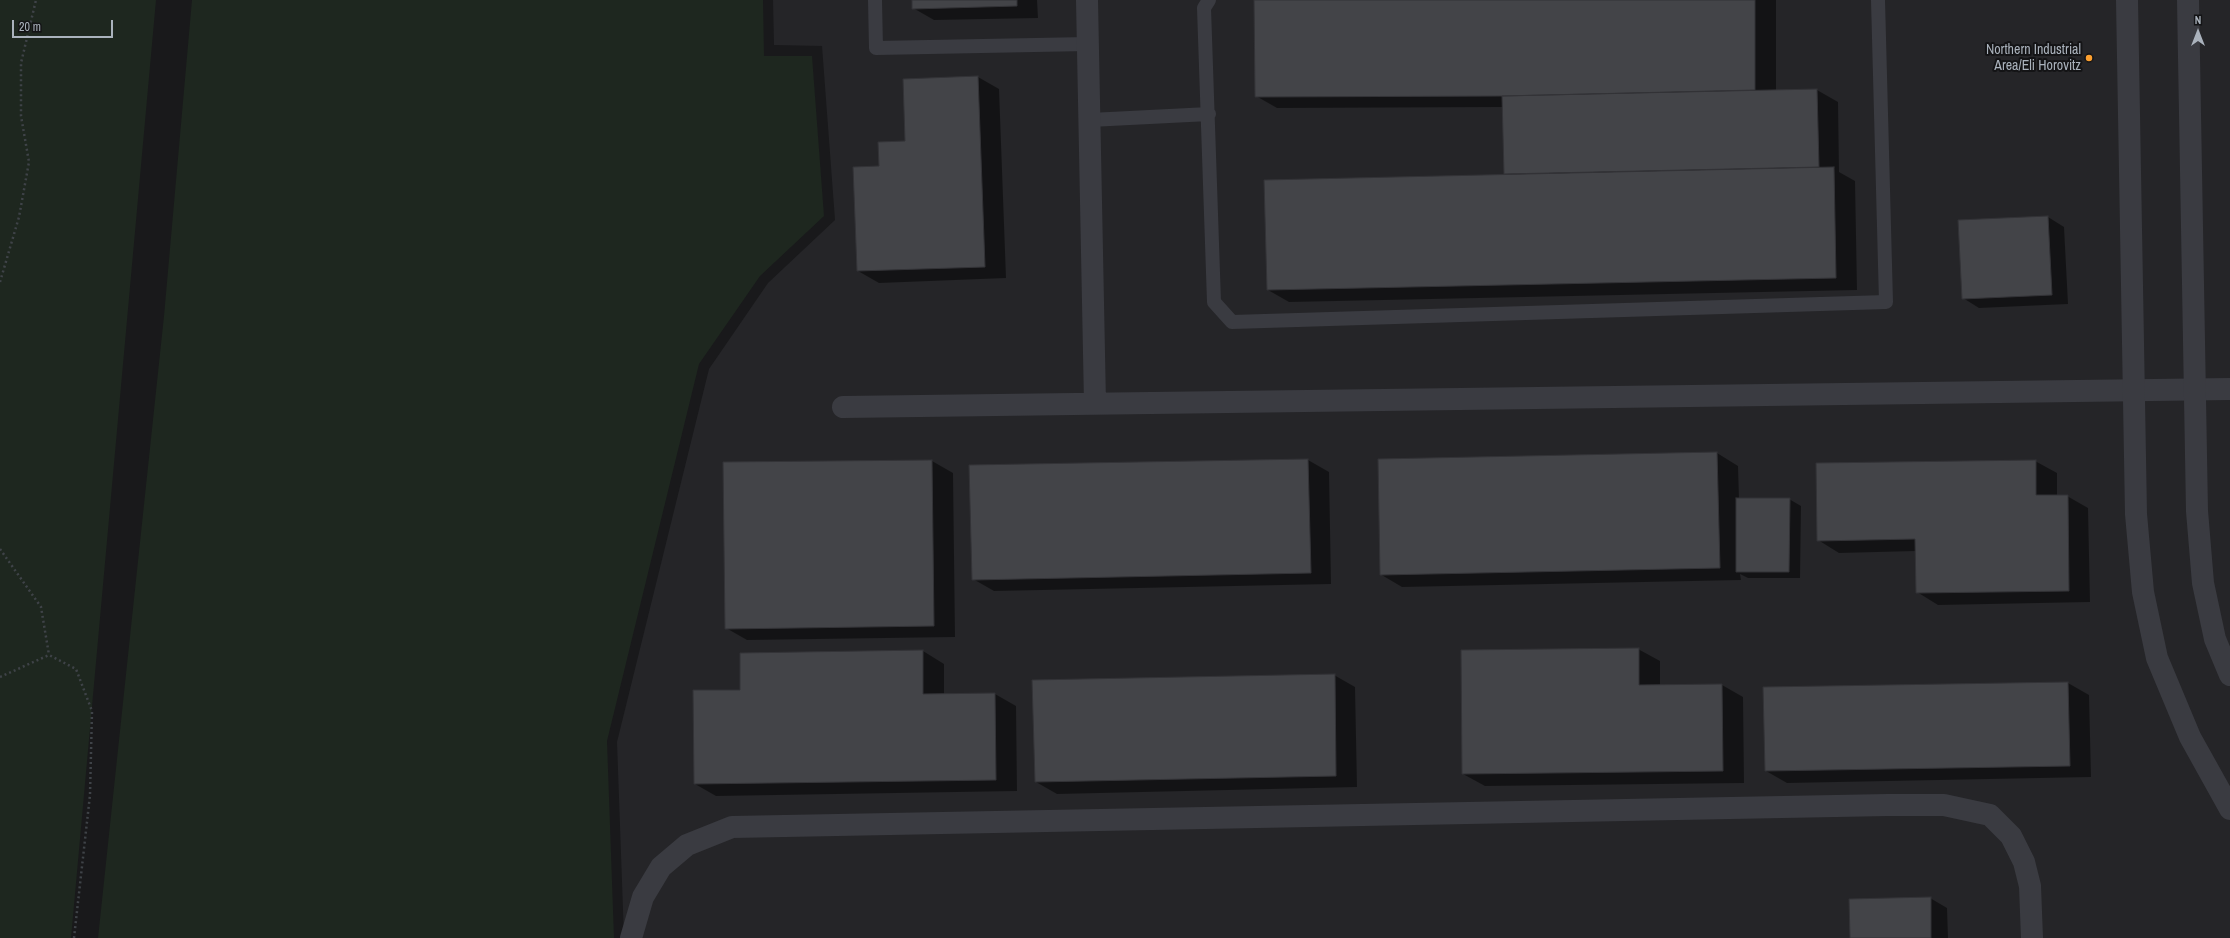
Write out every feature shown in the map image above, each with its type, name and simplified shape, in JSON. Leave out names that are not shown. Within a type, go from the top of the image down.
[{"type":"street","points":[[1087,0],[1095,403]]},
{"type":"street","points":[[2127,0],[2136,514],[2142,592],[2157,658],[2190,737],[2230,809]]},
{"type":"street","points":[[2188,0],[2197,511],[2202,583],[2215,639],[2230,675]]},
{"type":"street","points":[[843,407],[2230,389]]},
{"type":"street","points":[[631,938],[643,897],[661,867],[687,845],[732,827],[1944,805],[1990,815],[2011,836],[2024,862],[2030,886],[2032,938]]},
{"type":"lane","points":[[875,0],[876,48],[1088,44]]},
{"type":"lane","points":[[1209,0],[1204,8],[1209,114],[1214,302],[1232,322],[1886,302],[1878,0]]},
{"type":"lane","points":[[1090,120],[1209,114]]},
{"type":"path","points":[[0,282],[19,216],[29,162],[21,116],[21,63],[36,0]]},
{"type":"path","points":[[0,549],[41,607],[49,655]]},
{"type":"path","points":[[0,677],[49,655]]},
{"type":"path","points":[[49,655],[76,669],[92,711],[90,795],[74,938]]},
{"type":"shaded area","points":[[0,0],[156,0],[71,938],[0,938]]},
{"type":"shaded area","points":[[192,0],[763,0],[764,56],[812,56],[824,216],[760,276],[699,364],[607,741],[614,938],[98,938],[164,316]]},
{"type":"shaded area","points":[[773,0],[2230,0],[2230,938],[624,938],[617,742],[709,369],[768,283],[835,220],[822,46],[774,45]]},
{"type":"building","points":[[912,0],[1017,0],[1017,6],[912,9]]},
{"type":"building","points":[[1254,0],[1755,0],[1755,90],[1502,96],[1255,97]]},
{"type":"building","points":[[978,76],[985,267],[857,271],[853,167],[879,166],[878,142],[905,141],[903,79]]},
{"type":"building","points":[[1817,89],[1819,167],[1504,174],[1502,96]]},
{"type":"building","points":[[1834,167],[1836,278],[1267,290],[1264,180]]},
{"type":"building","points":[[2048,216],[2052,295],[1962,299],[1958,220]]},
{"type":"building","points":[[1717,452],[1720,568],[1380,575],[1378,459]]},
{"type":"building","points":[[1308,459],[1311,573],[972,580],[969,465]]},
{"type":"building","points":[[932,460],[934,626],[725,629],[723,462]]},
{"type":"building","points":[[2036,460],[2036,495],[2068,495],[2069,591],[1916,593],[1915,539],[1817,541],[1816,463]]},
{"type":"building","points":[[1736,498],[1790,498],[1789,572],[1736,572]]},
{"type":"building","points":[[1639,648],[1639,685],[1722,684],[1723,771],[1462,774],[1461,650]]},
{"type":"building","points":[[923,650],[923,694],[995,693],[996,780],[694,784],[693,690],[740,690],[740,653]]},
{"type":"building","points":[[1335,674],[1336,776],[1035,782],[1032,680]]},
{"type":"building","points":[[2068,682],[2070,766],[1765,771],[1763,687]]},
{"type":"building","points":[[1931,897],[1931,938],[1850,938],[1849,899]]},
{"type":"place","name":"Northern Industrial Area/Eli Horovitz","points":[[2089,58]]}]
